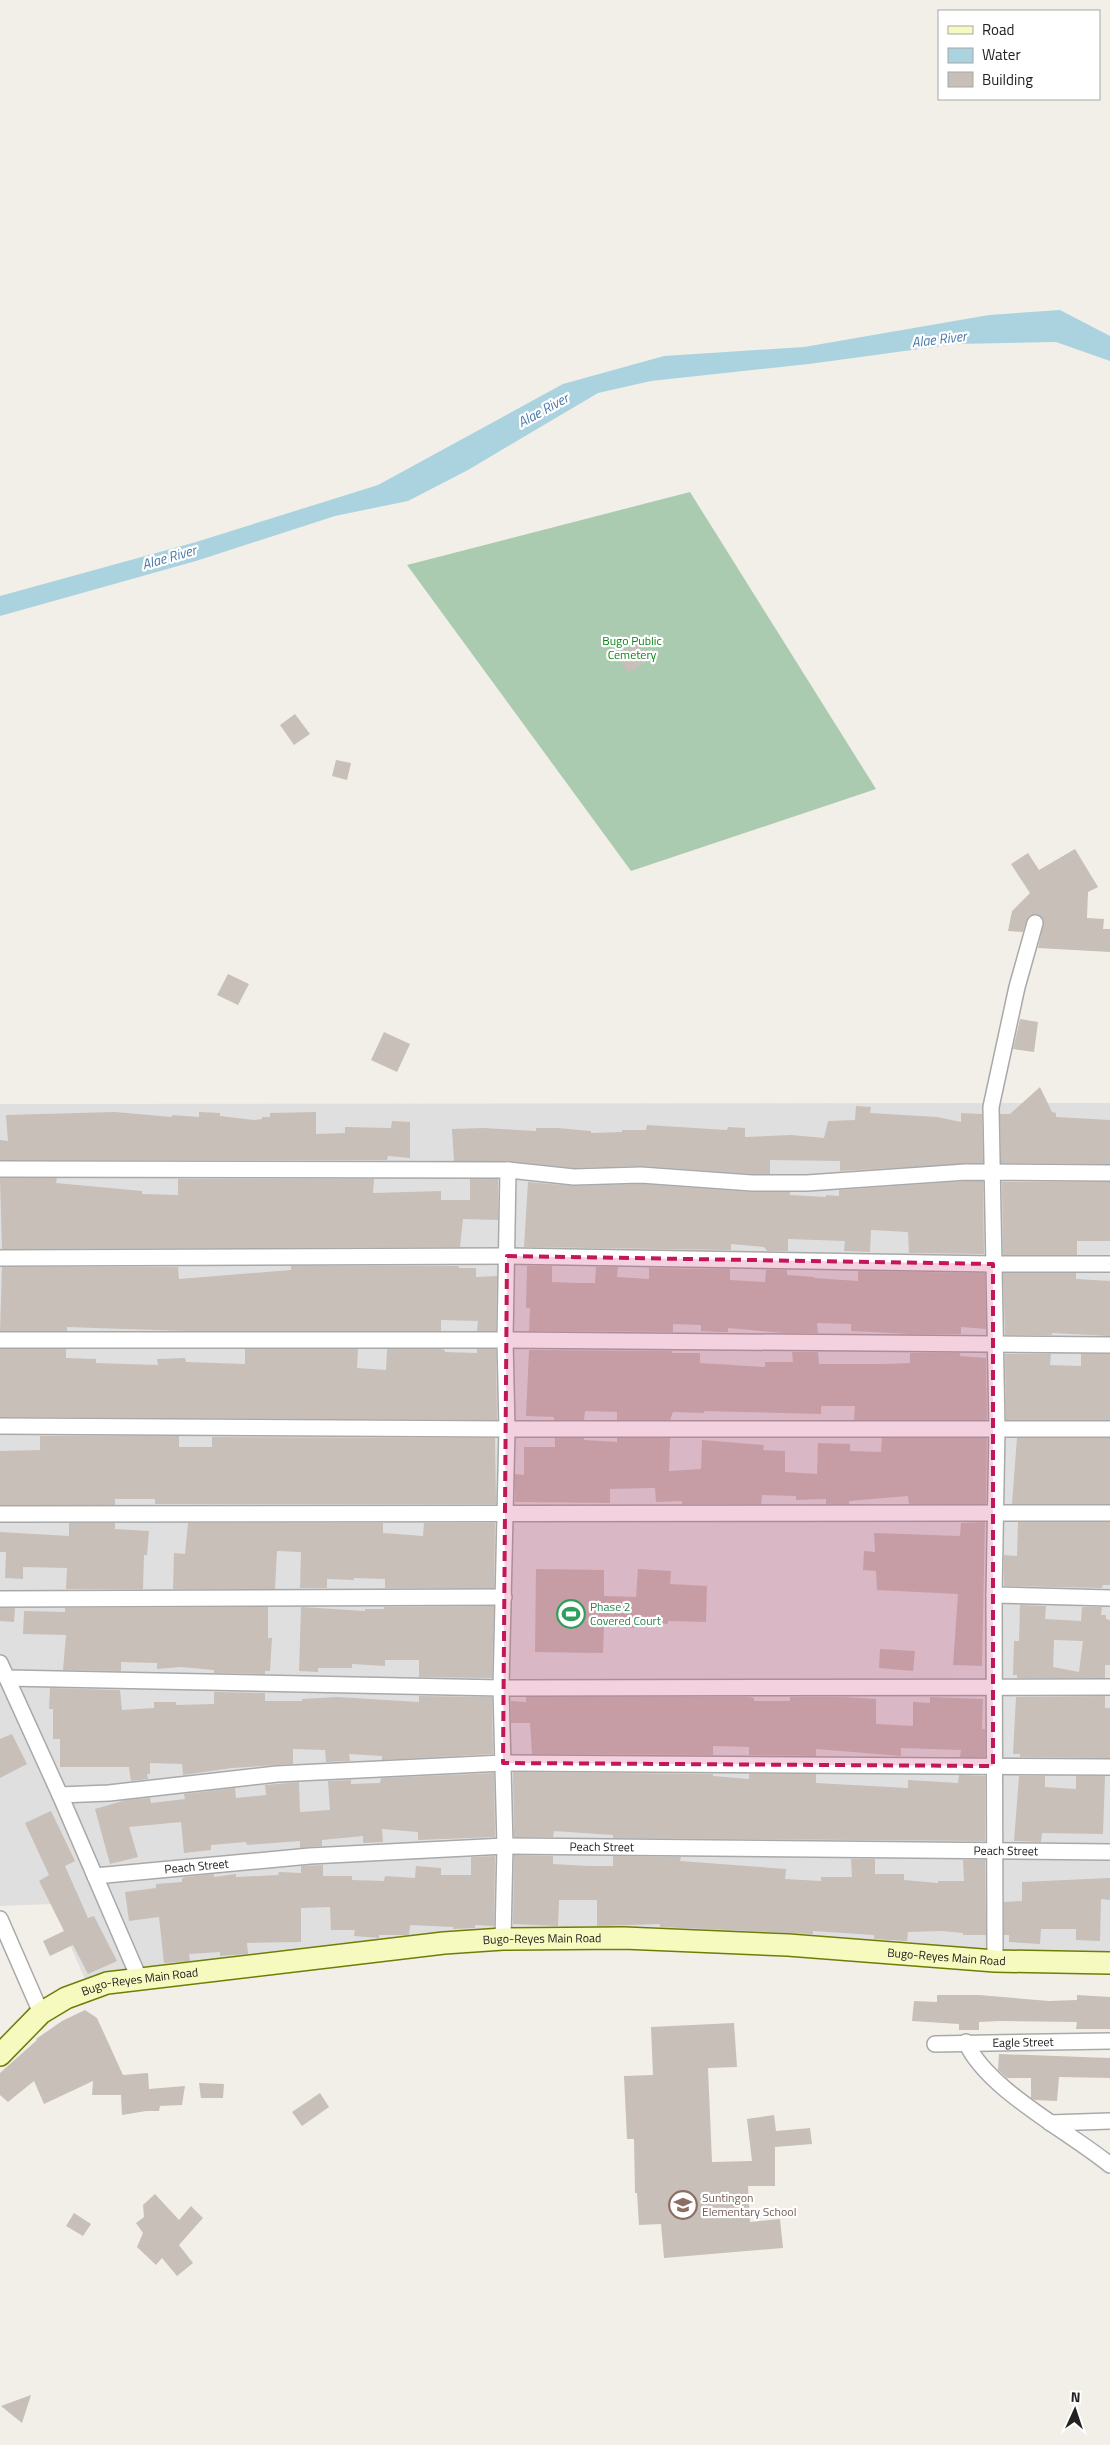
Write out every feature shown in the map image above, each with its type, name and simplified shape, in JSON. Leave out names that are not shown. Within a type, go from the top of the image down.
[{"type":"street","points":[[995,1960],[993,1766],[997,1428],[993,1264],[994,1173],[991,1125],[996,1081],[1035,923]]},
{"type":"street","points":[[0,1169],[508,1170],[574,1177],[640,1175],[771,1183],[807,1183],[966,1172],[1110,1174]]},
{"type":"street","points":[[503,1939],[505,1846],[501,1688],[507,1430],[505,1340],[508,1170]]},
{"type":"street","points":[[0,1258],[507,1256],[993,1264],[1110,1264]]},
{"type":"street","points":[[0,1340],[505,1340],[1110,1345]]},
{"type":"street","points":[[0,1426],[507,1430],[1110,1429]]},
{"type":"street","points":[[0,1514],[1110,1513]]},
{"type":"street","points":[[994,1595],[1110,1598]]},
{"type":"street","points":[[0,1599],[504,1597]]},
{"type":"street","points":[[0,1663],[60,1795],[138,1978]]},
{"type":"street","points":[[7,1678],[501,1688],[1110,1687]]},
{"type":"street","points":[[60,1795],[109,1793],[277,1774],[503,1763],[1110,1767]]},
{"type":"street","name":"Peach Street","points":[[95,1876],[310,1856],[505,1846],[1110,1852]]},
{"type":"street","points":[[0,1919],[41,2013]]},
{"type":"street","name":"Bugo-Reyes Main Road","points":[[0,2055],[41,2013],[66,1998],[107,1983],[444,1943],[503,1939],[624,1938],[788,1945],[995,1960],[1110,1963]]},
{"type":"street","name":"Eagle Street","points":[[936,2044],[1110,2041]]},
{"type":"street","points":[[966,2042],[976,2060],[1004,2087],[1110,2165]]},
{"type":"street","points":[[1050,2122],[1110,2121]]},
{"type":"highlighted area","points":[[507,1256],[993,1264],[993,1766],[503,1763]]},
{"type":"shaded area","points":[[1110,1103],[1110,1952],[987,1951],[577,1933],[329,1949],[85,1979],[52,1904],[0,1906],[0,1104]]},
{"type":"green space","name":"Bugo Public Cemetery","points":[[690,492],[876,789],[631,871],[407,565]]},
{"type":"water","name":"Alae River","points":[[1060,310],[1110,336],[1110,361],[1056,342],[956,344],[809,364],[651,381],[598,393],[468,470],[408,501],[335,516],[196,561],[0,616],[0,596],[196,542],[378,485],[563,384],[664,356],[804,347],[989,315]]},
{"type":"building","points":[[638,643],[648,661],[628,673],[617,654]]},
{"type":"building","points":[[295,714],[310,734],[294,745],[280,725]]},
{"type":"building","points":[[336,760],[351,763],[347,780],[332,776]]},
{"type":"building","points":[[1075,849],[1098,887],[1088,892],[1087,918],[1104,919],[1103,929],[1110,929],[1110,952],[1038,948],[1044,921],[1037,914],[1028,917],[1023,932],[1008,931],[1012,911],[1030,893],[1011,864],[1028,853],[1039,870]]},
{"type":"building","points":[[228,974],[249,984],[238,1005],[217,995]]},
{"type":"building","points":[[1020,1019],[1038,1022],[1034,1052],[1013,1049]]},
{"type":"building","points":[[384,1032],[410,1044],[397,1072],[371,1060]]},
{"type":"building","points":[[1040,1087],[1052,1112],[1056,1113],[1056,1117],[1110,1120],[1110,1164],[1001,1163],[1000,1114],[1010,1114]]},
{"type":"building","points":[[856,1106],[871,1107],[870,1113],[937,1117],[961,1122],[961,1113],[982,1114],[983,1163],[840,1171],[840,1161],[770,1160],[770,1174],[752,1174],[642,1166],[574,1168],[508,1161],[454,1161],[452,1129],[483,1128],[536,1131],[536,1128],[557,1128],[591,1131],[591,1133],[646,1130],[647,1125],[727,1130],[728,1127],[745,1128],[745,1137],[791,1135],[824,1138],[828,1121],[855,1120]]},
{"type":"building","points":[[115,1112],[172,1117],[172,1115],[199,1117],[199,1112],[220,1113],[220,1116],[254,1120],[270,1117],[270,1113],[316,1112],[316,1134],[345,1133],[345,1127],[391,1128],[392,1121],[410,1122],[410,1158],[388,1156],[387,1160],[0,1160],[0,1140],[8,1141],[6,1115]]},
{"type":"building","points":[[0,1178],[57,1178],[56,1183],[142,1191],[142,1194],[178,1195],[178,1179],[374,1179],[373,1193],[441,1191],[441,1200],[470,1200],[470,1179],[498,1179],[498,1220],[463,1219],[460,1247],[2,1249]]},
{"type":"building","points":[[983,1181],[984,1254],[909,1253],[908,1232],[871,1230],[870,1252],[844,1251],[845,1241],[788,1239],[788,1251],[767,1251],[764,1247],[731,1244],[731,1250],[524,1247],[528,1182],[574,1186],[641,1184],[751,1192],[790,1192],[790,1195],[826,1197],[826,1195],[839,1196],[839,1190]]},
{"type":"building","points":[[1002,1182],[1110,1182],[1110,1241],[1077,1241],[1077,1255],[1003,1255]]},
{"type":"building","points":[[291,1266],[459,1266],[459,1268],[476,1268],[476,1277],[497,1276],[496,1331],[477,1331],[478,1321],[441,1320],[441,1331],[184,1331],[67,1327],[67,1331],[0,1331],[2,1267],[178,1267],[179,1279],[291,1270]]},
{"type":"building","points":[[527,1266],[552,1266],[552,1282],[578,1283],[595,1283],[596,1267],[618,1267],[617,1277],[649,1279],[649,1268],[730,1269],[730,1280],[765,1282],[766,1270],[787,1270],[787,1275],[858,1281],[858,1271],[985,1273],[986,1329],[961,1327],[961,1334],[911,1334],[851,1331],[851,1324],[817,1323],[818,1333],[783,1333],[728,1328],[728,1332],[701,1331],[701,1325],[673,1324],[673,1332],[529,1331],[530,1308],[526,1308]]},
{"type":"building","points":[[1003,1273],[1076,1273],[1076,1279],[1110,1281],[1110,1336],[1052,1333],[1052,1335],[1005,1335]]},
{"type":"building","points":[[0,1349],[66,1349],[66,1358],[96,1359],[96,1363],[158,1365],[157,1359],[185,1358],[186,1362],[245,1364],[245,1349],[358,1349],[357,1368],[386,1370],[387,1349],[441,1349],[445,1350],[445,1352],[477,1353],[477,1349],[496,1349],[497,1420],[0,1417]]},
{"type":"building","points":[[529,1350],[672,1351],[672,1353],[700,1353],[700,1363],[765,1367],[765,1362],[793,1362],[792,1352],[818,1352],[819,1364],[910,1363],[910,1353],[960,1353],[960,1356],[986,1358],[987,1420],[854,1420],[855,1406],[821,1406],[821,1414],[673,1412],[670,1420],[617,1420],[617,1412],[585,1411],[584,1420],[554,1420],[554,1417],[526,1416]]},
{"type":"building","points":[[1005,1354],[1051,1354],[1050,1365],[1081,1366],[1081,1354],[1110,1354],[1110,1420],[1006,1420]]},
{"type":"building","points":[[40,1436],[179,1436],[179,1447],[212,1447],[212,1437],[495,1438],[496,1504],[155,1504],[155,1499],[115,1499],[115,1505],[0,1505],[0,1451],[40,1450]]},
{"type":"building","points":[[555,1438],[584,1438],[584,1440],[617,1442],[617,1438],[670,1438],[669,1471],[701,1469],[702,1440],[764,1445],[763,1450],[785,1451],[785,1472],[817,1474],[818,1443],[850,1444],[850,1451],[881,1452],[882,1438],[987,1438],[986,1504],[909,1504],[908,1496],[849,1501],[849,1504],[826,1504],[826,1499],[796,1500],[796,1496],[762,1495],[761,1504],[682,1504],[682,1501],[656,1502],[655,1488],[610,1489],[610,1503],[515,1502],[515,1474],[524,1475],[524,1447],[555,1447]]},
{"type":"building","points":[[1017,1438],[1110,1438],[1110,1504],[1012,1504]]},
{"type":"building","points":[[985,1522],[982,1666],[953,1665],[958,1594],[877,1590],[876,1571],[863,1570],[864,1551],[875,1552],[874,1533],[960,1536],[961,1523]]},
{"type":"building","points":[[1018,1522],[1110,1522],[1110,1585],[1103,1585],[1102,1588],[1004,1586],[1004,1555],[1017,1556]]},
{"type":"building","points":[[69,1523],[115,1523],[115,1529],[149,1531],[147,1555],[144,1555],[143,1589],[66,1589],[67,1568],[23,1567],[23,1579],[5,1578],[6,1552],[0,1552],[0,1532],[69,1536]]},
{"type":"building","points":[[188,1523],[383,1523],[383,1533],[423,1536],[424,1523],[495,1523],[494,1588],[385,1588],[385,1579],[354,1578],[354,1580],[327,1579],[327,1588],[300,1588],[301,1552],[277,1551],[275,1589],[173,1589],[174,1553],[185,1554]]},
{"type":"building","points":[[536,1569],[604,1570],[604,1596],[636,1597],[638,1569],[671,1571],[670,1584],[707,1586],[706,1622],[668,1621],[668,1624],[634,1622],[634,1628],[604,1626],[603,1653],[535,1652]]},
{"type":"building","points":[[1020,1605],[1046,1606],[1045,1619],[1081,1621],[1082,1607],[1102,1607],[1101,1615],[1106,1615],[1106,1619],[1110,1620],[1110,1665],[1105,1665],[1105,1678],[1017,1678],[1017,1675],[1013,1675],[1014,1641],[1019,1641]],"holes":[[[1054,1640],[1083,1641],[1079,1672],[1053,1667]]]},
{"type":"building","points":[[494,1606],[492,1678],[419,1677],[419,1660],[385,1660],[385,1666],[352,1664],[352,1668],[318,1668],[318,1672],[299,1671],[301,1607],[365,1611],[365,1609],[384,1609],[384,1607]]},
{"type":"building","points":[[268,1607],[268,1638],[272,1638],[270,1671],[265,1671],[265,1674],[214,1673],[214,1670],[181,1667],[157,1669],[157,1663],[121,1662],[121,1671],[63,1670],[66,1635],[23,1634],[24,1611],[65,1612],[65,1608]]},
{"type":"building","points":[[0,1608],[15,1608],[14,1622],[0,1621]]},
{"type":"building","points":[[880,1649],[915,1651],[913,1671],[879,1668]]},
{"type":"building","points":[[50,1688],[120,1690],[122,1710],[154,1708],[154,1702],[176,1702],[176,1705],[214,1704],[214,1692],[265,1693],[265,1701],[302,1701],[302,1699],[337,1697],[419,1702],[419,1696],[492,1697],[493,1754],[382,1760],[382,1756],[349,1754],[350,1761],[326,1762],[325,1750],[293,1749],[293,1764],[232,1768],[183,1775],[182,1764],[150,1763],[150,1774],[147,1774],[148,1779],[131,1781],[129,1767],[60,1767],[60,1739],[53,1739],[53,1709],[49,1709]]},
{"type":"building","points":[[1105,1696],[1105,1708],[1110,1708],[1110,1758],[1020,1757],[1020,1754],[1013,1754],[1016,1697]]},
{"type":"building","points":[[526,1697],[749,1697],[754,1698],[754,1701],[790,1701],[790,1697],[876,1699],[876,1724],[913,1726],[913,1702],[930,1703],[930,1697],[983,1699],[982,1729],[985,1729],[985,1757],[960,1757],[961,1750],[901,1748],[901,1756],[816,1749],[816,1756],[749,1755],[749,1747],[713,1746],[713,1755],[532,1754],[530,1723],[511,1723],[511,1701],[526,1702]]},
{"type":"building","points":[[12,1734],[27,1764],[0,1778],[0,1739]]},
{"type":"building","points":[[513,1772],[713,1774],[713,1776],[749,1779],[749,1774],[816,1774],[816,1783],[908,1788],[908,1780],[958,1783],[959,1775],[985,1776],[985,1841],[613,1838],[613,1835],[554,1831],[553,1837],[514,1837]]},
{"type":"building","points":[[494,1773],[495,1837],[418,1840],[418,1832],[382,1829],[383,1842],[363,1843],[363,1836],[322,1840],[322,1846],[300,1848],[300,1841],[247,1845],[246,1842],[211,1845],[211,1850],[184,1853],[181,1822],[129,1827],[138,1857],[110,1864],[95,1809],[126,1800],[150,1798],[151,1803],[185,1799],[184,1794],[235,1788],[236,1798],[266,1795],[265,1785],[299,1782],[300,1812],[330,1810],[328,1781],[351,1780],[351,1784],[380,1783],[381,1778]]},
{"type":"building","points":[[1019,1776],[1045,1776],[1045,1787],[1076,1789],[1076,1776],[1105,1776],[1103,1834],[1042,1833],[1041,1842],[1014,1841]]},
{"type":"building","points":[[51,1811],[75,1861],[65,1866],[88,1918],[94,1916],[117,1961],[88,1974],[73,1945],[50,1956],[43,1941],[64,1931],[39,1881],[49,1875],[25,1823]]},
{"type":"building","points":[[514,1855],[553,1856],[553,1864],[588,1866],[613,1866],[613,1856],[681,1857],[680,1861],[786,1869],[785,1879],[821,1881],[821,1877],[852,1877],[851,1859],[875,1859],[875,1874],[904,1874],[904,1880],[938,1883],[938,1881],[964,1881],[963,1860],[985,1860],[986,1935],[963,1935],[963,1933],[942,1931],[908,1932],[907,1941],[874,1939],[874,1935],[813,1931],[813,1934],[660,1927],[660,1924],[597,1926],[597,1900],[559,1900],[558,1926],[513,1924]]},
{"type":"building","points":[[495,1856],[494,1926],[475,1925],[475,1928],[453,1929],[453,1927],[410,1925],[409,1935],[379,1935],[379,1938],[354,1936],[355,1930],[331,1930],[330,1907],[301,1908],[301,1942],[247,1943],[248,1954],[220,1956],[220,1952],[189,1954],[190,1961],[164,1963],[159,1917],[129,1921],[125,1892],[156,1888],[156,1884],[182,1882],[182,1878],[186,1877],[214,1874],[214,1877],[236,1874],[236,1877],[278,1875],[279,1872],[301,1873],[301,1866],[323,1865],[323,1876],[352,1876],[352,1880],[384,1881],[385,1876],[415,1878],[416,1866],[441,1868],[441,1875],[471,1875],[471,1857]]},
{"type":"building","points":[[1110,1878],[1110,1900],[1101,1899],[1100,1941],[1076,1940],[1076,1929],[1041,1929],[1040,1944],[1009,1942],[1009,1935],[1004,1935],[1004,1902],[1022,1901],[1022,1882]]},
{"type":"building","points":[[937,1995],[979,1995],[1049,2001],[1077,2000],[1077,1995],[1110,1997],[1110,2029],[1076,2029],[1077,2022],[1000,2021],[979,2022],[979,2030],[959,2030],[959,2024],[912,2021],[914,2001],[937,2002]]},
{"type":"building","points":[[85,2010],[97,2018],[123,2075],[148,2073],[149,2089],[185,2086],[182,2105],[160,2106],[159,2111],[122,2115],[121,2095],[92,2095],[93,2081],[44,2104],[34,2081],[8,2102],[0,2095],[0,2073],[36,2039],[62,2021]]},
{"type":"building","points":[[734,2023],[737,2067],[708,2068],[712,2162],[752,2161],[747,2119],[774,2115],[776,2131],[810,2128],[812,2144],[775,2147],[775,2186],[748,2186],[750,2222],[780,2219],[783,2248],[664,2258],[661,2224],[639,2225],[637,2193],[635,2193],[634,2139],[627,2139],[624,2076],[653,2075],[651,2027]]},
{"type":"building","points":[[999,2054],[1110,2058],[1110,2078],[1059,2077],[1057,2101],[1035,2100],[1031,2098],[1031,2078],[1007,2078],[998,2070]]},
{"type":"building","points":[[199,2083],[224,2084],[223,2098],[201,2098]]},
{"type":"building","points":[[320,2093],[329,2107],[302,2126],[292,2112]]},
{"type":"building","points":[[155,2194],[179,2220],[191,2206],[203,2218],[179,2245],[193,2263],[177,2276],[162,2258],[156,2265],[137,2247],[143,2233],[136,2223],[144,2217],[143,2205]]},
{"type":"building","points":[[74,2213],[91,2224],[83,2236],[66,2226]]},
{"type":"building","points":[[31,2395],[22,2423],[1,2406]]},
{"type":"place","name":"Phase 2 Covered Court","points":[[571,1614]]},
{"type":"place","name":"Suntingon Elementary School","points":[[683,2205]]}]
